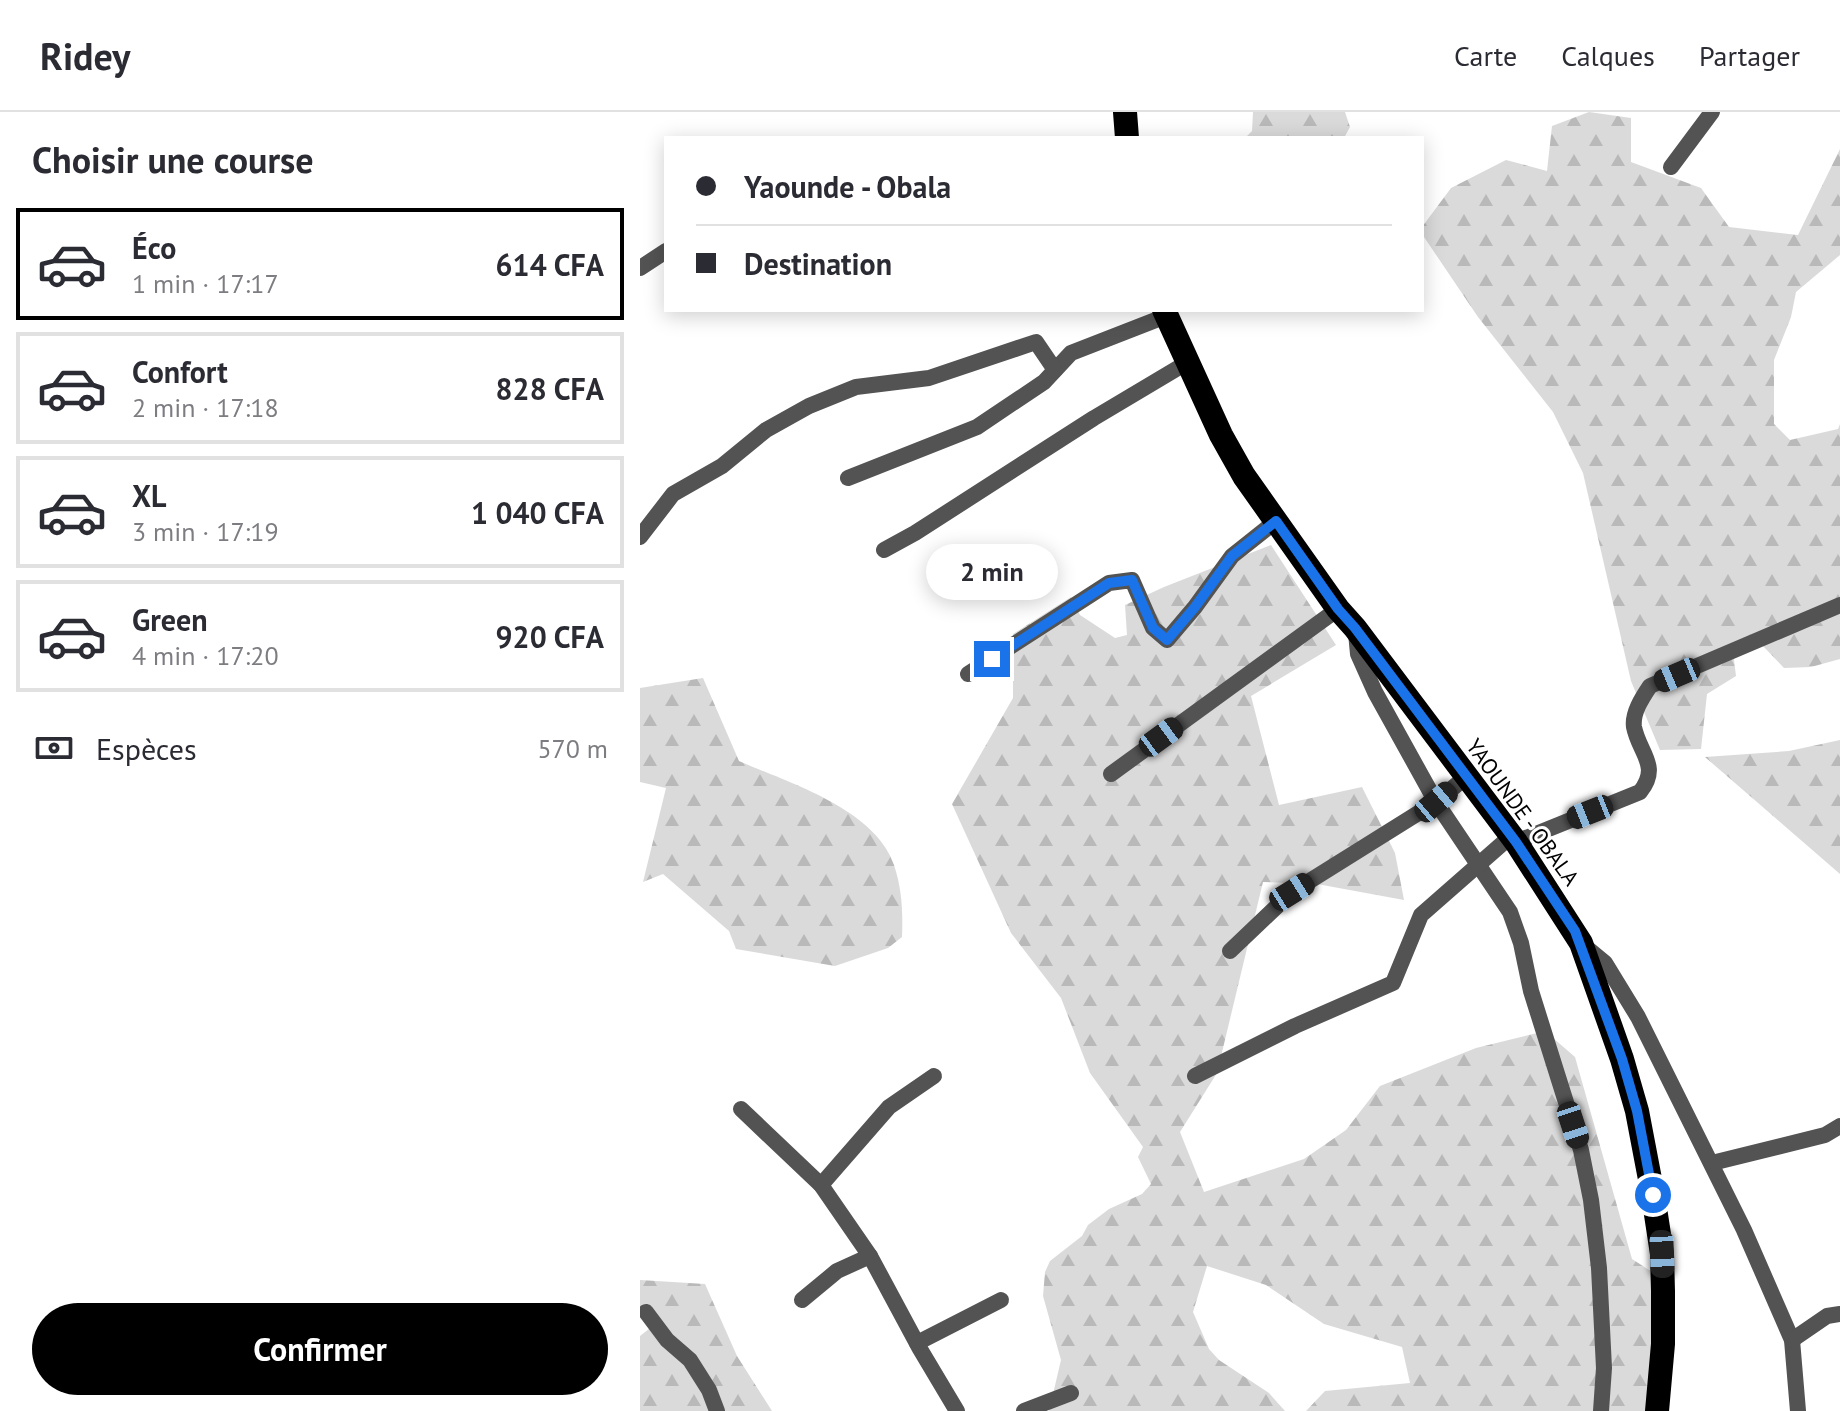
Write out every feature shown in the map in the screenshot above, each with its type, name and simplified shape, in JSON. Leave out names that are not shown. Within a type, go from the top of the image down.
[{"type":"highway","points":[[1125,112],[1127,136]]},
{"type":"highway","name":"YAOUNDE - OBALA","points":[[1165,313],[1221,435],[1276,521],[1338,609],[1514,839],[1581,943],[1637,1111],[1653,1195],[1662,1254],[1663,1291],[1663,1344],[1657,1411]]},
{"type":"street","points":[[1671,167],[1712,112]]},
{"type":"street","points":[[640,268],[664,252]]},
{"type":"street","points":[[848,478],[977,427],[1044,382],[1071,353],[1165,313]]},
{"type":"street","points":[[640,537],[673,494],[722,466],[766,430],[809,406],[856,387],[929,378],[1036,342],[1055,370]]},
{"type":"street","points":[[884,550],[1188,362]]},
{"type":"street","points":[[968,674],[1109,583],[1132,580],[1153,628],[1167,640],[1232,556],[1276,521]]},
{"type":"street","points":[[1195,1076],[1295,1026],[1393,983],[1421,915],[1479,864],[1514,839],[1640,792],[1648,782],[1650,768],[1634,725],[1638,705],[1650,686],[1840,605]]},
{"type":"street","points":[[1111,774],[1338,609]]},
{"type":"street","points":[[1355,628],[1358,654],[1375,692],[1436,802],[1510,912],[1521,943],[1531,991],[1581,1150],[1591,1200],[1599,1268],[1604,1368],[1601,1411]]},
{"type":"street","points":[[1230,951],[1292,892],[1436,802],[1467,776]]},
{"type":"street","points":[[1581,943],[1605,963],[1638,1017],[1712,1163],[1792,1340],[1798,1411]]},
{"type":"street","points":[[821,1185],[889,1107],[934,1076]]},
{"type":"street","points":[[741,1109],[821,1185],[870,1256],[957,1411]]},
{"type":"street","points":[[1712,1163],[1825,1135],[1840,1126]]},
{"type":"street","points":[[802,1300],[837,1271],[870,1256]]},
{"type":"street","points":[[917,1343],[1001,1300]]},
{"type":"street","points":[[646,1312],[667,1340],[690,1360],[709,1390],[717,1411]]},
{"type":"street","points":[[1792,1340],[1827,1316],[1840,1314]]},
{"type":"street","points":[[1024,1411],[1071,1393]]},
{"type":"green space","points":[[1253,112],[1345,112],[1350,127],[1345,136],[1247,136],[1252,131]]},
{"type":"green space","points":[[1589,112],[1631,118],[1631,162],[1701,188],[1729,227],[1798,235],[1840,149],[1840,255],[1796,292],[1791,317],[1774,360],[1774,424],[1790,440],[1838,429],[1840,424],[1840,659],[1811,667],[1784,668],[1761,644],[1733,652],[1736,676],[1707,694],[1701,749],[1660,750],[1631,681],[1583,473],[1553,412],[1478,317],[1424,237],[1424,224],[1451,188],[1506,160],[1547,171],[1552,126]]},
{"type":"green space","points":[[1271,545],[1336,645],[1251,696],[1279,805],[1362,787],[1395,853],[1404,900],[1317,884],[1263,882],[1217,1073],[1180,1132],[1204,1192],[1304,1159],[1346,1130],[1380,1086],[1476,1048],[1545,1031],[1575,1057],[1632,1259],[1671,1284],[1651,1411],[1306,1411],[1325,1391],[1410,1383],[1402,1347],[1324,1324],[1266,1285],[1207,1266],[1193,1312],[1209,1349],[1219,1360],[1269,1393],[1285,1411],[1049,1411],[1061,1360],[1043,1296],[1045,1272],[1050,1261],[1082,1236],[1088,1225],[1109,1209],[1142,1194],[1151,1184],[1138,1157],[1143,1147],[1090,1073],[1061,998],[1011,933],[952,804],[1013,698],[1013,634],[1071,597],[1080,615],[1115,638],[1127,635],[1125,605]]},
{"type":"green space","points":[[703,678],[739,761],[828,800],[869,828],[884,845],[897,874],[902,910],[902,937],[888,948],[835,966],[736,949],[729,931],[663,874],[643,882],[666,788],[640,782],[640,688]]},
{"type":"green space","points":[[1840,740],[1840,874],[1705,757],[1789,751]]},
{"type":"green space","points":[[640,1280],[705,1284],[737,1356],[772,1411],[640,1411],[640,1336],[654,1325],[640,1307]]},
{"type":"route","points":[[992,659],[1109,583],[1132,580],[1153,628],[1167,640],[1232,556],[1276,521],[1338,609],[1516,842],[1575,931],[1622,1059],[1637,1111],[1653,1195]]}]
